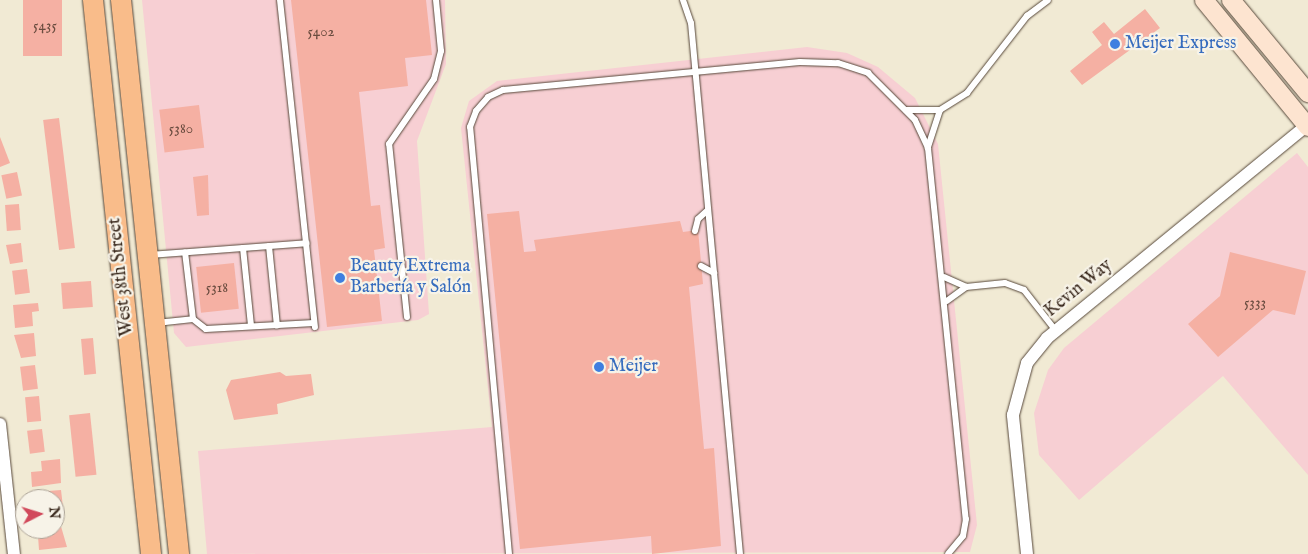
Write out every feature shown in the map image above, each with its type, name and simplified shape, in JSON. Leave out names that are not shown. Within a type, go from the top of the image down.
[{"type":"main road","name":"West 38th Street","points":[[93,0],[151,554]]},
{"type":"main road","name":"West 38th Street","points":[[121,0],[179,554]]},
{"type":"main road","points":[[1204,0],[1308,126]]},
{"type":"main road","points":[[1232,0],[1308,93]]},
{"type":"main road","points":[[102,87],[116,92],[122,132],[138,164]]},
{"type":"main road","points":[[114,200],[134,251],[148,256]]},
{"type":"main road","points":[[135,393],[156,438],[168,442]]},
{"type":"street","name":"Kevin Way","points":[[1027,554],[1014,399],[1027,363],[1056,331],[1308,126]]},
{"type":"street","points":[[0,424],[14,554]]},
{"type":"lane","points":[[155,323],[192,320],[206,329],[251,325],[315,325],[280,0]]},
{"type":"lane","points":[[407,317],[389,144],[434,79],[441,51],[436,0]]},
{"type":"lane","points":[[683,0],[691,23],[740,554]]},
{"type":"lane","points":[[906,110],[940,110],[967,93],[1027,16],[1048,0]]},
{"type":"lane","points":[[509,554],[470,128],[488,97],[503,90],[694,71],[838,63],[868,73],[906,110],[928,148],[947,301],[966,519],[963,536],[948,554]]},
{"type":"lane","points":[[928,148],[940,110]]},
{"type":"lane","points":[[695,231],[698,219],[708,210]]},
{"type":"lane","points":[[148,256],[307,243]]},
{"type":"lane","points":[[268,246],[277,326]]},
{"type":"lane","points":[[243,248],[251,325]]},
{"type":"lane","points":[[185,252],[192,320]]},
{"type":"lane","points":[[701,266],[714,273]]},
{"type":"lane","points":[[944,277],[966,287],[1005,283],[1024,290],[1056,331]]},
{"type":"lane","points":[[947,301],[966,287]]},
{"type":"shaded area","points":[[142,0],[445,0],[446,64],[417,141],[429,314],[418,320],[186,347],[174,333]]},
{"type":"shaded area","points":[[807,47],[847,53],[878,67],[915,98],[938,144],[977,525],[970,552],[207,554],[198,451],[492,427],[461,128],[469,101],[497,81]]},
{"type":"shaded area","points":[[1297,153],[1308,167],[1308,475],[1223,376],[1079,500],[1039,455],[1034,413],[1048,370],[1064,348]]},
{"type":"building","points":[[23,0],[62,0],[62,56],[23,56]]},
{"type":"building","points":[[291,0],[426,0],[432,55],[405,58],[408,86],[359,92],[371,206],[380,205],[385,248],[374,250],[382,321],[327,327]]},
{"type":"building","points":[[1145,9],[1160,28],[1082,85],[1070,71],[1102,45],[1092,32],[1104,22],[1114,34]]},
{"type":"building","points":[[199,105],[204,148],[165,153],[159,110]]},
{"type":"building","points":[[59,118],[75,248],[59,250],[43,120]]},
{"type":"building","points":[[0,137],[10,163],[0,167]]},
{"type":"building","points":[[17,172],[22,195],[6,199],[1,175]]},
{"type":"building","points":[[208,175],[209,215],[197,216],[193,177]]},
{"type":"building","points":[[19,204],[21,230],[7,231],[5,205]]},
{"type":"building","name":"Meijer","points":[[519,211],[524,252],[536,251],[534,240],[680,221],[683,232],[698,230],[703,284],[689,287],[704,449],[714,448],[721,546],[652,554],[651,536],[520,549],[487,214]]},
{"type":"building","points":[[21,243],[23,262],[10,264],[6,245]]},
{"type":"building","points":[[1230,252],[1306,271],[1295,315],[1273,310],[1218,357],[1188,324],[1220,296]]},
{"type":"building","points":[[234,263],[239,309],[201,313],[196,267]]},
{"type":"building","points":[[27,269],[30,293],[15,295],[12,271]]},
{"type":"building","points":[[91,281],[93,307],[63,309],[61,283]]},
{"type":"building","points":[[38,303],[39,311],[32,312],[33,326],[15,328],[13,305]]},
{"type":"building","points":[[34,333],[36,356],[21,358],[14,335]]},
{"type":"building","points":[[93,338],[96,374],[84,375],[81,339]]},
{"type":"building","points":[[35,365],[38,389],[23,391],[20,367]]},
{"type":"building","points":[[280,372],[286,376],[311,374],[314,395],[277,404],[278,414],[234,420],[226,390],[231,380]]},
{"type":"building","points":[[39,396],[41,421],[27,422],[25,397]]},
{"type":"building","points":[[90,413],[96,475],[76,477],[69,415]]},
{"type":"building","points":[[42,429],[45,452],[30,454],[27,431]]},
{"type":"building","points":[[60,459],[61,483],[32,487],[31,472],[42,471],[41,461]]},
{"type":"building","points":[[38,539],[65,539],[67,547],[39,550]]},
{"type":"place","name":"Meijer Express","points":[[1115,44]]},
{"type":"place","name":"Beauty Extrema Barbería y Salón","points":[[340,278]]},
{"type":"place","name":"Meijer","points":[[599,367]]}]
